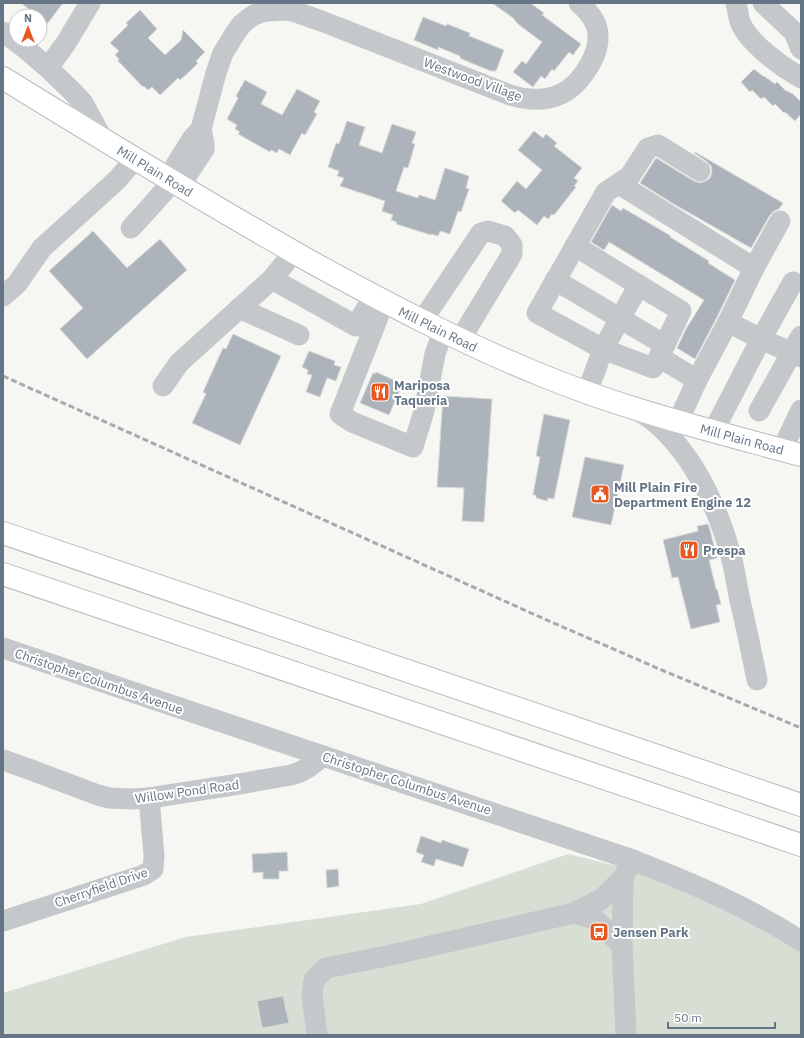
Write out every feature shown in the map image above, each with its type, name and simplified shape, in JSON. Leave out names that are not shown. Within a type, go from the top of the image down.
[{"type":"main road","name":"Mill Plain Road","points":[[3,78],[172,182],[294,252],[422,322],[498,357],[588,394],[678,422],[791,453]]},
{"type":"main road","points":[[3,533],[801,805]]},
{"type":"main road","points":[[3,574],[801,845]]},
{"type":"street","points":[[48,68],[66,43],[90,3]]},
{"type":"street","name":"Westwood Village","points":[[172,182],[174,168],[192,139],[201,129],[223,53],[242,24],[254,15],[268,10],[293,11],[306,9],[510,95],[527,99],[544,99],[561,94],[576,83],[591,63],[597,42],[596,26],[592,18],[579,3]]},
{"type":"street","points":[[736,3],[740,24],[753,42],[786,69],[801,78]]},
{"type":"street","points":[[763,3],[794,32],[801,49]]},
{"type":"street","name":"Mill Plain Road","points":[[3,32],[26,49],[74,93],[83,103],[103,140]]},
{"type":"street","points":[[575,246],[682,311],[653,368],[603,349],[537,313],[555,280],[606,192],[630,176],[648,148],[658,145],[700,171]]},
{"type":"street","points":[[3,296],[17,284],[42,248],[117,180],[135,159]]},
{"type":"street","points":[[131,228],[172,182]]},
{"type":"street","points":[[619,184],[754,268]]},
{"type":"street","points":[[678,422],[697,380],[728,322],[754,268],[780,221]]},
{"type":"street","points":[[379,299],[370,340],[340,414],[352,422],[413,447],[424,411],[435,354],[452,336],[512,254],[512,245],[505,236],[488,231],[481,233],[422,322]]},
{"type":"street","points":[[163,386],[179,363],[272,279],[294,252]]},
{"type":"street","points":[[272,279],[356,326],[379,299]]},
{"type":"street","points":[[555,280],[620,319],[697,380]]},
{"type":"street","points":[[713,432],[761,339],[793,282]]},
{"type":"street","points":[[588,394],[603,349],[639,285]]},
{"type":"street","points":[[239,308],[299,334]]},
{"type":"street","points":[[728,322],[761,339],[798,349],[759,410]]},
{"type":"street","points":[[638,410],[656,423],[673,439],[700,478],[712,503],[719,520],[732,563],[757,680]]},
{"type":"street","points":[[791,453],[801,410]]},
{"type":"street","name":"Christopher Columbus Avenue","points":[[3,648],[633,860],[674,876],[737,905],[801,941]]},
{"type":"street","name":"Willow Pond Road","points":[[3,760],[98,795],[119,799],[149,798],[234,785],[300,772],[323,756]]},
{"type":"street","name":"Cherryfield Drive","points":[[3,921],[144,875],[153,869],[154,856],[149,798]]},
{"type":"street","points":[[317,1035],[312,995],[314,980],[326,968],[387,956],[574,913],[600,900],[623,878],[633,860]]},
{"type":"street","points":[[623,878],[622,945],[626,1035]]},
{"type":"street","points":[[574,913],[594,919],[622,945]]},
{"type":"shaded area","points":[[568,854],[662,877],[801,936],[801,1035],[3,1035],[3,993],[186,937],[421,904]]},
{"type":"building","points":[[21,3],[63,3],[48,23],[48,8],[28,8]]},
{"type":"building","points":[[492,3],[530,3],[544,13],[542,15],[581,44],[573,55],[569,52],[554,71],[552,69],[545,79],[541,76],[533,87],[513,72],[522,61],[526,64],[542,42]]},
{"type":"building","points":[[140,10],[157,29],[148,38],[165,55],[181,40],[183,30],[205,52],[196,61],[198,63],[189,72],[180,80],[178,78],[160,95],[152,87],[148,90],[144,86],[143,87],[118,61],[119,59],[115,55],[119,51],[110,43],[128,25],[126,23]]},
{"type":"building","points":[[423,17],[470,33],[469,36],[504,50],[496,71],[491,71],[471,63],[460,58],[460,56],[438,47],[438,50],[414,40]]},
{"type":"building","points":[[754,69],[775,84],[777,82],[801,102],[801,114],[795,121],[775,104],[773,106],[764,97],[761,99],[752,90],[750,92],[741,82]]},
{"type":"building","points":[[245,80],[267,92],[261,104],[282,115],[297,89],[320,101],[314,112],[317,114],[305,135],[302,133],[290,155],[279,149],[277,153],[271,150],[270,152],[238,134],[240,132],[235,129],[237,125],[227,119],[238,98],[236,96]]},
{"type":"building","points":[[347,121],[365,127],[359,145],[382,153],[392,124],[416,132],[412,143],[415,144],[408,168],[404,167],[396,191],[418,198],[419,195],[435,200],[445,168],[469,176],[466,188],[469,189],[461,212],[458,211],[450,234],[440,231],[438,236],[431,235],[396,224],[397,222],[391,220],[393,215],[382,211],[385,201],[340,186],[344,178],[337,176],[339,171],[328,167],[336,143],[339,144]]},
{"type":"building","points":[[534,131],[543,138],[546,134],[557,143],[554,146],[582,168],[574,178],[578,181],[574,186],[576,187],[554,215],[552,214],[548,219],[544,216],[537,225],[518,210],[515,213],[501,201],[517,181],[526,189],[542,170],[518,150]]},
{"type":"building","points":[[695,152],[783,203],[779,209],[770,215],[751,248],[640,183],[656,158],[694,181],[700,183],[706,181],[710,178],[712,172],[711,166],[694,153]]},
{"type":"building","points":[[612,205],[621,211],[623,208],[671,236],[670,237],[709,261],[708,263],[735,280],[695,359],[677,348],[686,329],[704,300],[609,242],[604,250],[591,242]]},
{"type":"building","points":[[93,231],[127,268],[160,239],[187,270],[87,359],[60,329],[83,308],[49,271]]},
{"type":"building","points":[[233,334],[281,356],[240,445],[192,423],[206,394],[203,392],[223,348],[226,349]]},
{"type":"building","points":[[309,351],[335,361],[334,365],[341,367],[336,381],[327,378],[320,397],[306,392],[312,375],[307,374],[308,370],[302,367]]},
{"type":"building","points":[[376,372],[402,385],[389,415],[360,403],[373,373],[375,374]]},
{"type":"building","points":[[443,396],[492,399],[484,522],[462,521],[464,488],[437,487]]},
{"type":"building","points":[[544,414],[570,420],[554,499],[548,498],[547,501],[536,498],[536,495],[533,495],[540,457],[536,456]]},
{"type":"building","points":[[585,457],[624,465],[611,525],[572,517]]},
{"type":"building","points":[[708,524],[717,558],[709,560],[721,604],[716,605],[720,622],[691,629],[678,577],[672,578],[663,540],[698,531],[697,526]]},
{"type":"building","points":[[421,836],[441,843],[442,840],[469,849],[463,867],[436,859],[434,866],[421,862],[424,855],[416,852]]},
{"type":"building","points":[[287,852],[288,871],[279,871],[279,879],[263,879],[263,872],[253,873],[252,854]]},
{"type":"building","points":[[338,869],[339,886],[327,888],[326,870]]},
{"type":"building","points":[[283,996],[289,1023],[262,1028],[257,1001]]},
{"type":"railway","points":[[3,376],[549,621],[801,728]]},
{"type":"place","name":"Mariposa Taqueria","points":[[380,392]]},
{"type":"place","name":"Mill Plain Fire Department Engine 12","points":[[600,494]]},
{"type":"place","name":"Prespa","points":[[689,550]]},
{"type":"place","name":"Jensen Park","points":[[599,932]]}]
